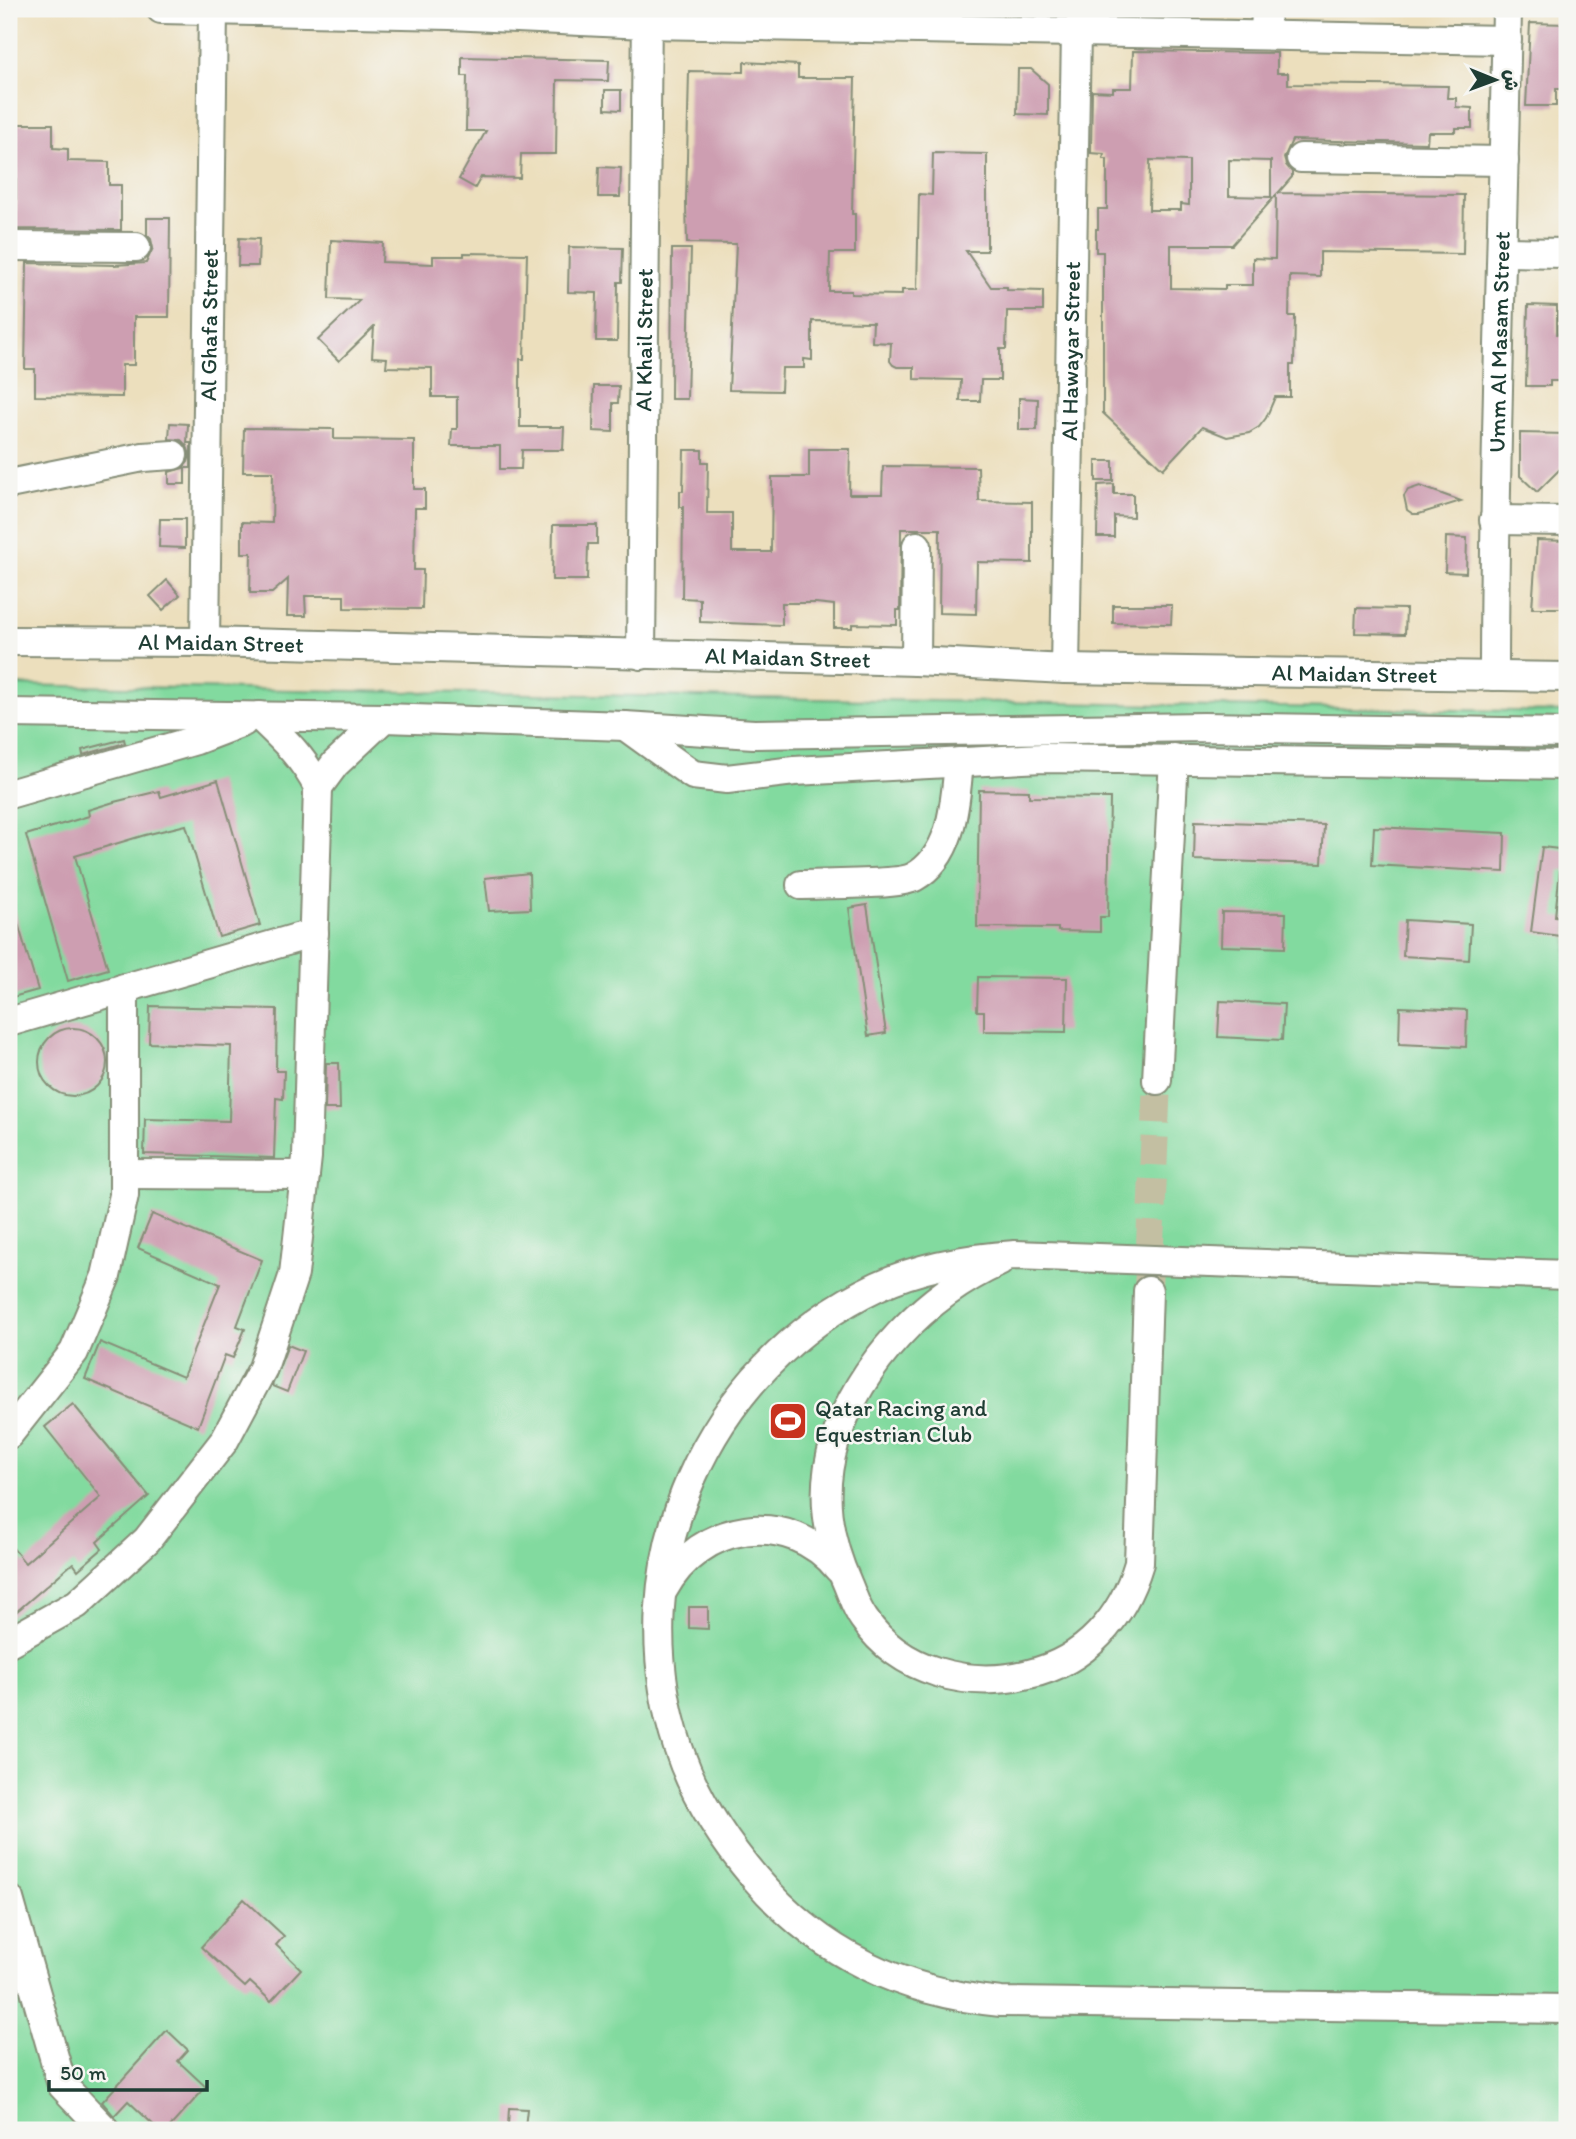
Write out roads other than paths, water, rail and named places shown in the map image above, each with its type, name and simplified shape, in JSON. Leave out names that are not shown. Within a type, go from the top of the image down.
[{"type":"street","points":[[161,9],[450,12],[1076,32],[1265,22],[1507,40]]},
{"type":"street","name":"Umm Al Masam Street","points":[[1494,676],[1494,520],[1503,252],[1507,9]]},
{"type":"street","name":"Al Ghafa Street","points":[[205,642],[191,454],[213,10]]},
{"type":"street","name":"Al Khail Street","points":[[641,655],[647,17]]},
{"type":"street","name":"Al Hawayar Street","points":[[1065,669],[1076,32]]},
{"type":"street","points":[[1301,158],[1504,161]]},
{"type":"street","points":[[9,246],[136,247]]},
{"type":"street","points":[[1503,252],[1567,253]]},
{"type":"street","points":[[9,484],[143,457],[191,454]]},
{"type":"street","points":[[1494,520],[1567,521]]},
{"type":"street","points":[[916,661],[917,546]]},
{"type":"street","name":"Al Maidan Street","points":[[9,641],[205,642],[916,661],[1065,669],[1567,677]]},
{"type":"street","points":[[9,713],[384,718],[799,734],[1203,727],[1567,733]]},
{"type":"street","points":[[9,1643],[77,1604],[147,1540],[224,1441],[263,1368],[294,1274],[305,1175],[318,787],[307,766],[285,740],[259,716]]},
{"type":"street","points":[[9,794],[196,740],[259,716]]},
{"type":"street","points":[[318,787],[335,764],[384,718]]},
{"type":"street","points":[[625,726],[693,775],[727,779],[794,771],[1043,758],[1567,765]]},
{"type":"street","points":[[1157,1080],[1174,758]]},
{"type":"street","points":[[801,885],[913,878],[937,856],[954,814],[959,762]]},
{"type":"street","points":[[9,1021],[314,933]]},
{"type":"street","points":[[9,1434],[74,1352],[106,1276],[124,1195],[124,988]]},
{"type":"street","points":[[124,1174],[305,1175]]},
{"type":"street","points":[[1015,1255],[968,1279],[925,1310],[890,1346],[851,1402],[834,1444],[827,1487],[829,1530],[853,1601],[876,1634],[906,1659],[944,1674],[964,1678],[1003,1678],[1055,1666],[1088,1645],[1115,1617],[1125,1600],[1139,1563],[1148,1291]]},
{"type":"street","points":[[1567,1275],[1015,1255],[959,1261],[878,1286],[820,1320],[772,1360],[729,1409],[696,1466],[673,1528],[662,1592],[660,1656],[669,1719],[678,1749],[702,1804],[733,1851],[769,1894],[790,1914],[843,1954],[903,1983],[935,1992],[1001,2002],[1567,2009]]},
{"type":"street","points":[[662,1592],[679,1566],[704,1546],[732,1534],[761,1530],[804,1539],[824,1553],[841,1571]]},
{"type":"street","points":[[9,1899],[62,2085],[105,2130]]},
{"type":"tunnel","points":[[1148,1291],[1157,1080]]},
{"type":"place","name":"Qatar Racing and Equestrian Club","points":[[788,1421]]}]
